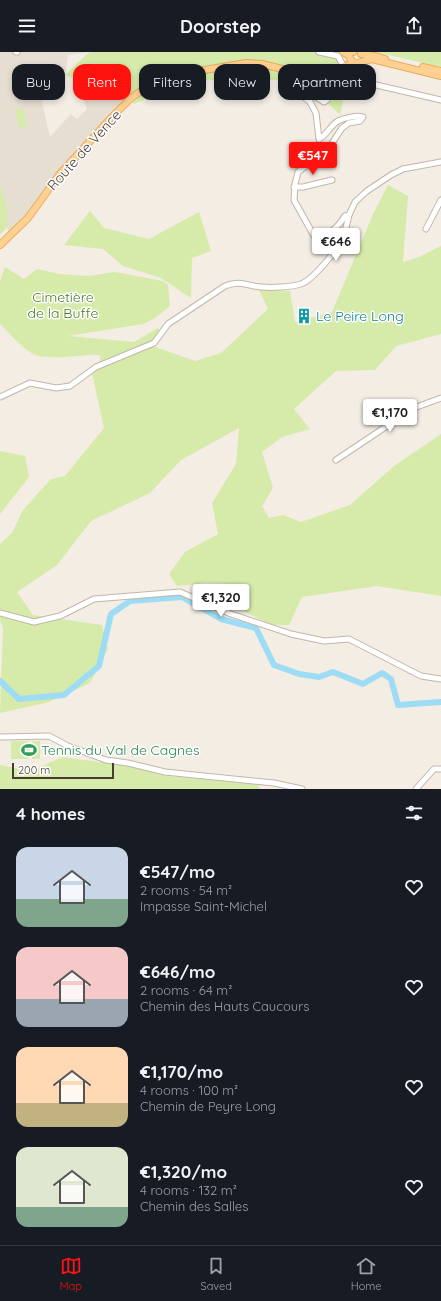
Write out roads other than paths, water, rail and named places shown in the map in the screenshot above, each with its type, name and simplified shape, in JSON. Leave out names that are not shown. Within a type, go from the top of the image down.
[{"type":"main road","points":[[343,52],[352,56]]},
{"type":"main road","name":"Route de Vence","points":[[352,56],[356,64],[360,56]]},
{"type":"main road","points":[[360,56],[375,56],[441,71]]},
{"type":"main road","points":[[360,56],[441,76]]},
{"type":"main road","name":"Route de Vence","points":[[0,245],[34,210],[59,175],[112,117],[131,98],[154,82],[181,74],[246,64],[262,64],[278,68]]},
{"type":"street","points":[[318,52],[338,56],[344,64]]},
{"type":"street","points":[[376,85],[441,100]]},
{"type":"street","points":[[308,100],[316,112],[319,139],[324,137],[338,122],[359,116],[363,117],[360,121],[349,123],[342,128],[327,151],[298,172],[294,187],[295,204],[314,236],[335,229],[346,216],[349,215]]},
{"type":"street","points":[[0,397],[30,383],[56,388],[70,386],[96,367],[154,343],[168,324],[225,286],[234,283],[247,283],[261,287],[297,285],[311,279],[342,240],[349,215],[355,202],[367,191],[403,168],[441,162]]},
{"type":"street","points":[[294,187],[302,187],[332,180]]},
{"type":"street","points":[[426,229],[441,200]]},
{"type":"street","points":[[336,460],[414,408],[441,398]]},
{"type":"street","points":[[0,613],[34,622],[60,616],[94,599],[180,592],[231,614],[291,634],[313,640],[324,641],[341,638],[354,641],[421,676],[441,679]]},
{"type":"street","points":[[0,738],[49,736],[68,746],[106,760],[128,763],[165,772],[274,783],[302,789]]},
{"type":"street","points":[[416,789],[434,770],[441,769]]},
{"type":"waterway","points":[[0,681],[19,699],[64,695],[99,666],[111,614],[130,601],[182,597],[221,619],[256,628],[274,665],[299,674],[319,677],[333,672],[363,684],[382,673],[391,679],[398,705],[441,702]]},
{"type":"place","name":"Le Peire Long","points":[[304,316]]},
{"type":"place","name":"Tennis du Val de Cagnes","points":[[29,750]]},
{"type":"park label","name":"Cimetière de la Buffe","points":[[63,306]]}]
